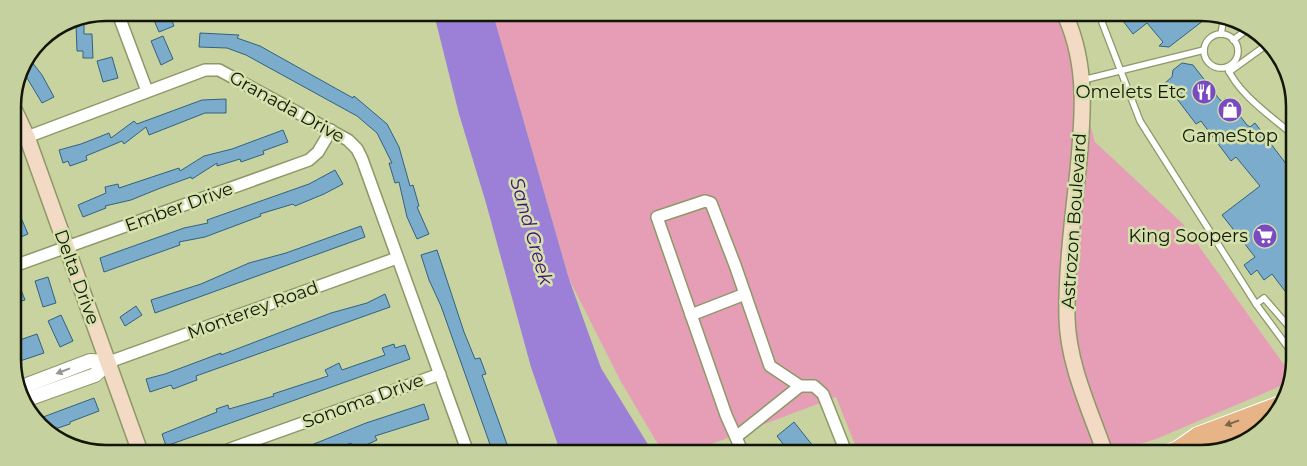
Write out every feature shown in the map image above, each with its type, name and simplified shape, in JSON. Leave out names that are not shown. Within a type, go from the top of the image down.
[{"type":"main road","name":"Astrozon Boulevard","points":[[1067,21],[1079,53],[1083,80],[1082,129],[1067,280],[1067,320],[1075,366],[1102,445]]},
{"type":"main road","name":"Delta Drive","points":[[21,124],[138,445]]},
{"type":"main road","points":[[1184,445],[1198,436],[1270,409]]},
{"type":"street","points":[[121,21],[147,91]]},
{"type":"street","name":"Granada Drive","points":[[27,137],[205,70],[219,70],[348,140],[357,149],[466,445]]},
{"type":"street","name":"Ember Drive","points":[[21,264],[309,160],[318,152],[331,130]]},
{"type":"street","points":[[739,445],[726,415],[657,217],[705,201],[711,203],[770,366],[800,386],[814,386],[823,394],[843,445]]},
{"type":"street","name":"Monterey Road","points":[[26,386],[90,361],[109,362],[397,258]]},
{"type":"street","points":[[691,315],[745,294]]},
{"type":"street","name":"Monterey Road","points":[[30,398],[95,375],[109,362]]},
{"type":"street","name":"Sonoma Drive","points":[[241,445],[440,374]]},
{"type":"street","points":[[736,437],[800,386]]},
{"type":"lane","points":[[1102,21],[1117,56],[1120,70],[1140,121],[1256,304],[1286,345]]},
{"type":"lane","points":[[1221,34],[1223,24]]},
{"type":"lane","points":[[1233,40],[1243,32]]},
{"type":"lane","points":[[1228,70],[1237,57],[1238,50],[1233,40],[1221,34],[1210,38],[1204,50],[1209,63],[1215,67],[1228,70],[1248,95],[1286,129]]},
{"type":"lane","points":[[1228,70],[1262,48]]},
{"type":"lane","points":[[1083,80],[1204,50]]},
{"type":"lane","points":[[1256,304],[1264,298],[1286,323]]},
{"type":"shaded area","points":[[495,21],[1067,21],[1084,103],[1095,142],[1183,224],[1285,367],[1285,371],[1281,386],[1156,439],[1136,445],[855,445],[836,397],[709,445],[658,445],[620,380],[569,279]]},
{"type":"water","name":"Sand Creek","points":[[436,21],[495,21],[569,279],[601,368],[648,445],[558,445],[531,367],[486,203],[459,114]]},
{"type":"building","points":[[154,21],[172,21],[174,26],[159,32]]},
{"type":"building","points":[[1123,21],[1203,21],[1169,47],[1159,46],[1163,42],[1147,23],[1133,34]]},
{"type":"building","points":[[84,25],[84,34],[92,34],[93,58],[83,58],[83,51],[77,51],[76,27]]},
{"type":"building","points":[[200,33],[239,35],[237,38],[260,46],[353,98],[354,96],[387,124],[399,147],[410,186],[413,185],[419,206],[417,207],[429,234],[417,239],[407,217],[399,182],[395,183],[389,163],[392,163],[377,133],[357,116],[246,55],[227,48],[199,47]]},
{"type":"building","points":[[163,36],[173,59],[161,65],[151,41]]},
{"type":"building","points":[[112,57],[118,78],[103,82],[97,61]]},
{"type":"building","points":[[1182,63],[1193,65],[1220,100],[1222,101],[1226,98],[1250,127],[1255,123],[1286,164],[1286,292],[1272,274],[1264,280],[1257,270],[1251,275],[1244,265],[1255,257],[1222,215],[1260,186],[1236,157],[1231,161],[1201,121],[1196,124],[1165,83],[1172,77],[1173,70]]},
{"type":"building","points":[[33,64],[54,97],[42,103],[27,78]]},
{"type":"building","points":[[226,99],[226,113],[205,113],[149,135],[146,127],[124,144],[122,141],[86,156],[87,160],[70,166],[68,161],[63,163],[59,150],[109,133],[111,138],[134,121],[137,124],[202,100]]},
{"type":"building","points":[[283,130],[288,142],[263,151],[264,154],[241,162],[240,159],[217,166],[217,163],[192,179],[191,177],[131,200],[105,206],[106,208],[83,217],[78,205],[106,193],[105,187],[118,184],[119,188],[179,168],[180,171],[204,156],[232,149]]},
{"type":"building","points":[[335,170],[343,184],[324,194],[295,206],[293,204],[260,214],[261,216],[205,237],[179,242],[180,245],[104,272],[100,258],[184,228],[208,223],[207,220],[309,184]]},
{"type":"building","points":[[21,218],[28,234],[21,237]]},
{"type":"building","points":[[361,226],[365,237],[155,313],[151,300],[201,284],[249,263],[286,253]]},
{"type":"building","points":[[437,250],[464,332],[475,359],[480,358],[486,374],[482,375],[507,445],[490,445],[421,255]]},
{"type":"building","points":[[48,277],[56,303],[43,307],[35,281]]},
{"type":"building","points":[[21,290],[25,300],[21,301]]},
{"type":"building","points":[[385,294],[390,307],[196,376],[197,380],[173,389],[171,385],[150,392],[146,379],[221,353],[221,355],[331,313],[367,303]]},
{"type":"building","points":[[136,306],[142,315],[125,326],[120,317]]},
{"type":"building","points":[[61,315],[73,341],[60,347],[48,321]]},
{"type":"building","points":[[37,334],[44,353],[21,361],[21,340]]},
{"type":"building","points":[[394,344],[395,348],[405,345],[410,359],[166,445],[162,434],[217,412],[216,409],[228,405],[229,409],[274,396],[273,394],[328,376],[325,370],[339,363],[342,370],[385,355],[382,348]]},
{"type":"building","points":[[94,398],[99,411],[57,428],[43,417]]},
{"type":"building","points":[[424,404],[429,419],[375,436],[377,440],[366,445],[352,445],[351,443],[346,445],[311,445],[366,423]]},
{"type":"building","points":[[794,422],[812,445],[784,445],[777,436]]},
{"type":"place","name":"Omelets Etc","points":[[1204,92]]},
{"type":"place","name":"GameStop","points":[[1230,110]]},
{"type":"place","name":"King Soopers","points":[[1265,236]]}]
